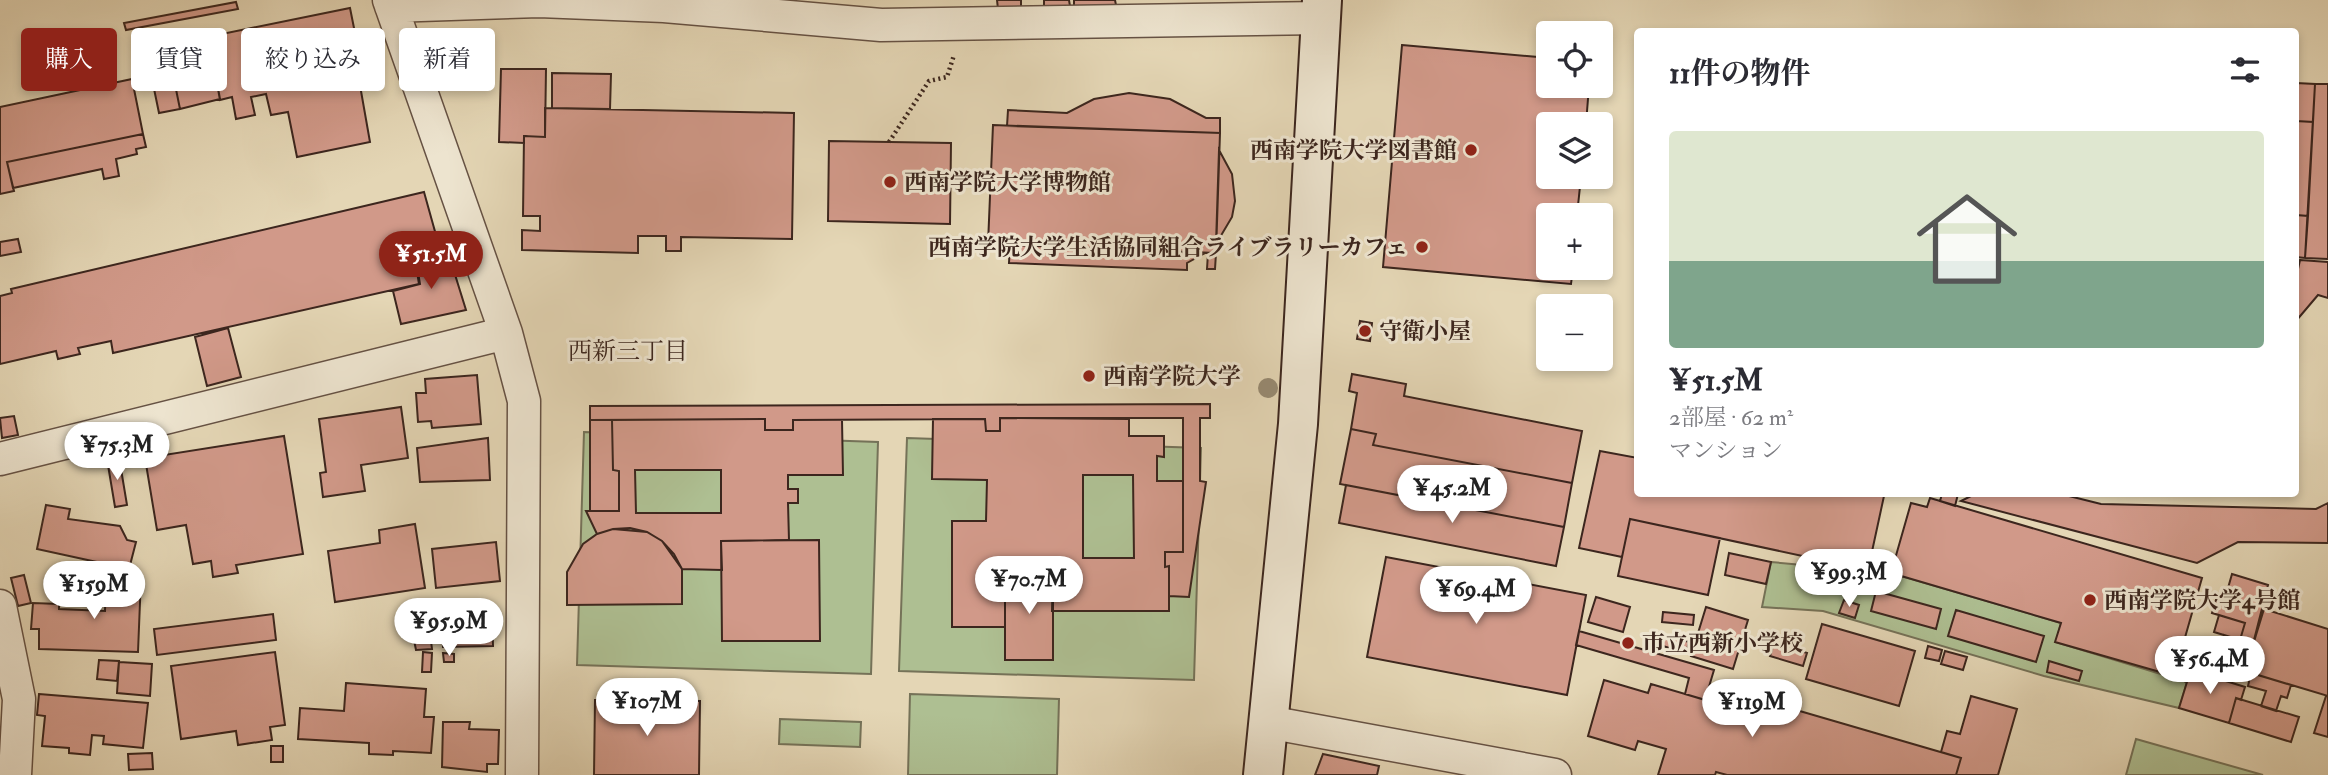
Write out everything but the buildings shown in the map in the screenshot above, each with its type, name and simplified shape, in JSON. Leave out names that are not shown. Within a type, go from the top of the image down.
[{"type":"street","points":[[522,775],[524,401],[506,333],[390,3],[539,0],[664,3],[880,13],[955,24],[1322,9],[1297,424],[1263,775]]},
{"type":"street","points":[[0,459],[506,333]]},
{"type":"street","points":[[0,606],[19,699],[15,775]]},
{"type":"street","points":[[1268,722],[1555,775]]},
{"type":"path","points":[[889,142],[929,81],[947,77],[955,52],[955,24]]},
{"type":"green space","points":[[584,432],[878,442],[871,674],[577,665]]},
{"type":"green space","points":[[907,438],[1201,448],[1194,680],[899,671]]},
{"type":"green space","points":[[1771,562],[1891,573],[2061,623],[2056,642],[2187,682],[2179,708],[2044,676],[1823,611],[1762,607]]},
{"type":"green space","points":[[910,694],[1059,699],[1057,775],[908,775]]},
{"type":"green space","points":[[780,719],[861,722],[860,747],[779,744]]},
{"type":"green space","points":[[2136,739],[2263,775],[2126,775]]},
{"type":"place","name":"西南学院大学図書館","points":[[1471,150]]},
{"type":"place","name":"西南学院大学博物館","points":[[890,182]]},
{"type":"place","name":"西南学院大学生活協同組合ライブラリーカフェ","points":[[1422,247]]},
{"type":"place","name":"守衛小屋","points":[[1365,331]]},
{"type":"place","name":"西南学院大学","points":[[1089,376]]},
{"type":"place","name":"西南学院大学4号館","points":[[2090,600]]},
{"type":"place","name":"市立西新小学校","points":[[1628,643]]},
{"type":"district","name":"西新三丁目","points":[[628,351]]}]
